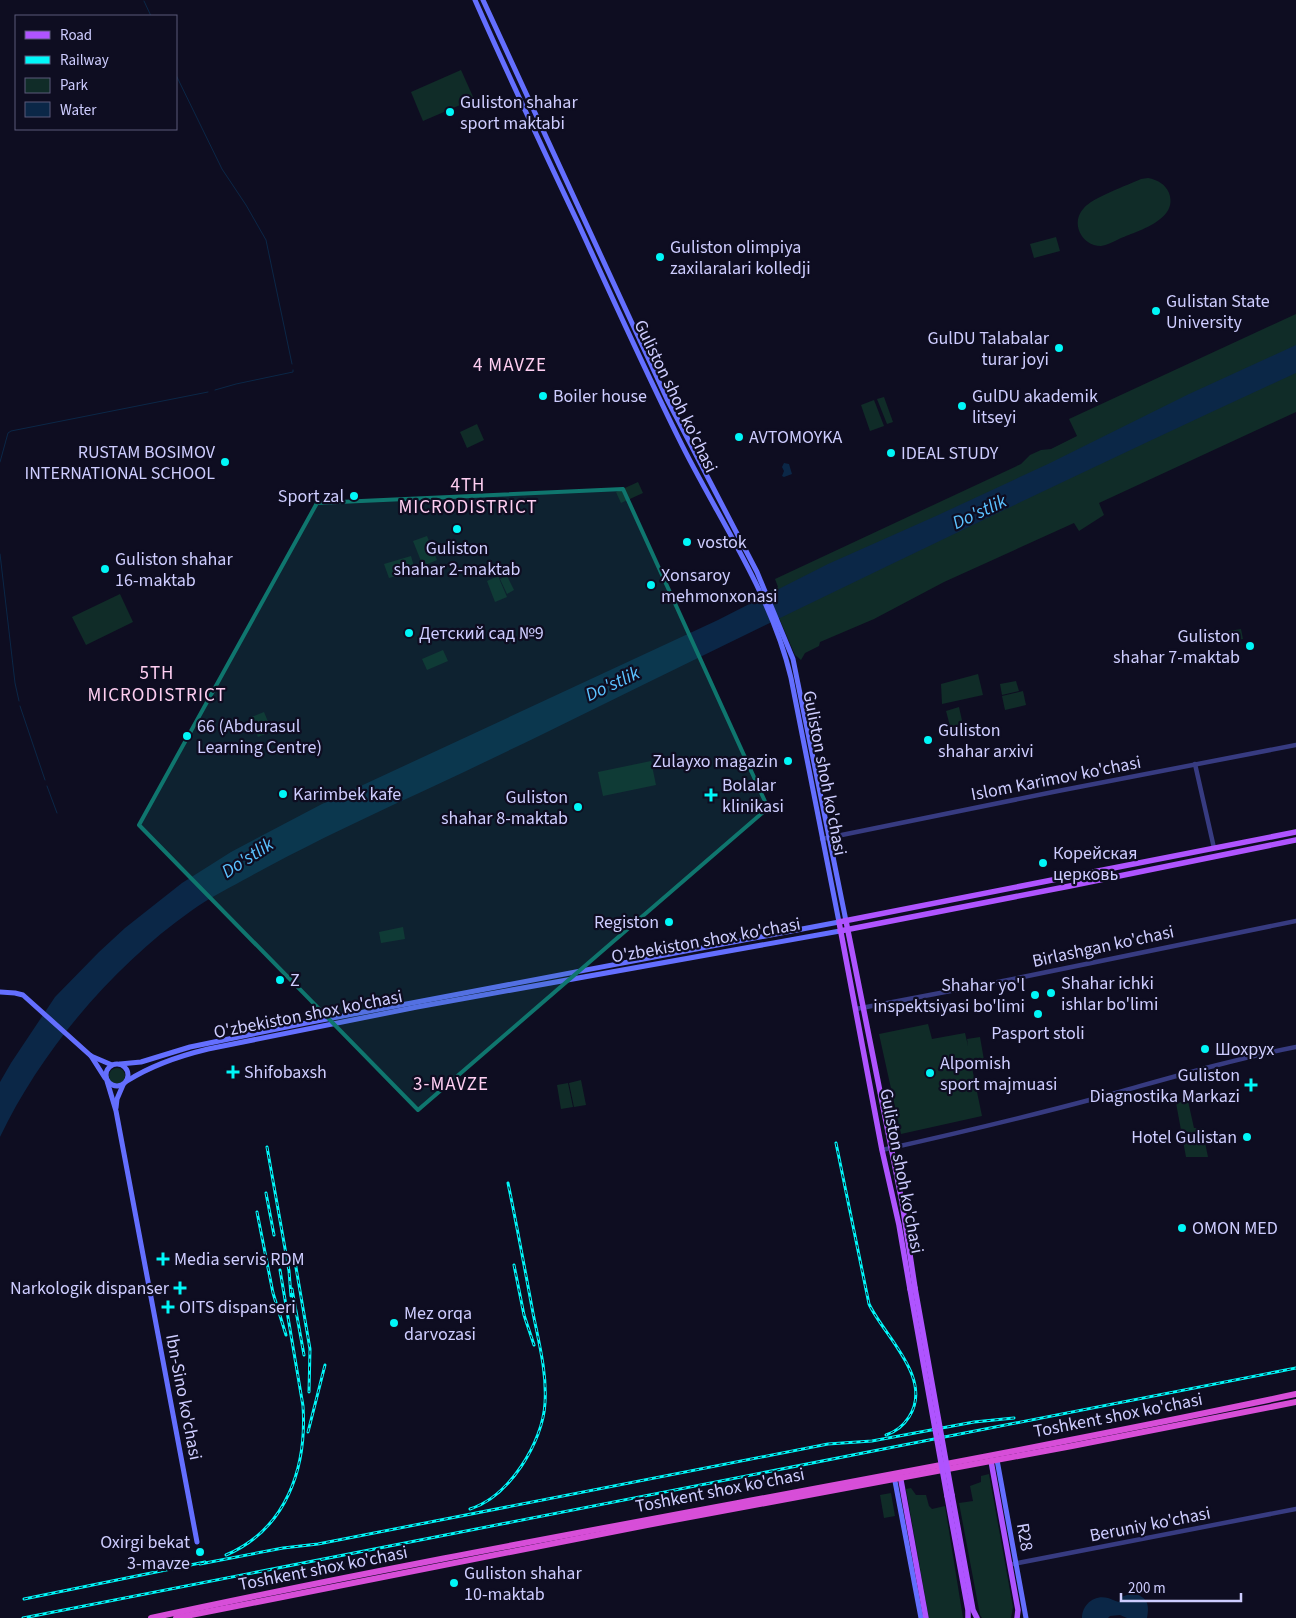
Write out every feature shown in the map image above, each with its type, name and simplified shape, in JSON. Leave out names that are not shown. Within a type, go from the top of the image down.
[{"type":"highway","name":"Toshkent shox ko'chasi","points":[[897,1476],[994,1461],[1296,1394]]},
{"type":"highway","name":"Toshkent shox ko'chasi","points":[[151,1618],[792,1495],[1296,1402]]},
{"type":"highway","name":"Toshkent shox ko'chasi","points":[[176,1618],[269,1596]]},
{"type":"main road","name":"Guliston shoh ko'chasi","points":[[475,0],[650,381],[698,477],[722,516],[762,591]]},
{"type":"main road","name":"Guliston shoh ko'chasi","points":[[483,0],[667,399],[740,537],[793,659],[902,1202],[912,1289]]},
{"type":"main road","name":"Guliston shoh ko'chasi","points":[[779,630],[791,678],[882,1150],[912,1289],[971,1610],[976,1618]]},
{"type":"main road","name":"O'zbekiston shox ko'chasi","points":[[120,1064],[141,1062],[215,1041],[846,921],[1296,832]]},
{"type":"main road","name":"O'zbekiston shox ko'chasi","points":[[125,1083],[154,1066],[208,1049],[417,1007],[840,931],[1296,840]]},
{"type":"main road","points":[[859,918],[861,926]]},
{"type":"main road","points":[[825,925],[826,933]]},
{"type":"main road","points":[[0,992],[15,993],[23,996],[91,1056],[112,1065],[120,1064],[124,1066],[128,1073],[117,1099],[116,1111]]},
{"type":"main road","name":"Ibn-Sino ko'chasi","points":[[91,1056],[106,1080],[116,1111],[197,1542]]},
{"type":"main road","points":[[112,1065],[106,1071],[106,1080],[112,1086],[125,1083]]},
{"type":"main road","points":[[994,1461],[1013,1564],[1018,1610],[1017,1618]]},
{"type":"main road","points":[[897,1476],[921,1618]]},
{"type":"main road","points":[[897,1476],[926,1618]]},
{"type":"main road","name":"R28","points":[[1013,1564],[1026,1618]]},
{"type":"main road","name":"Guliston shoh ko'chasi","points":[[969,1618],[971,1610]]},
{"type":"street","name":"Islom Karimov ko'chasi","points":[[822,839],[1296,745]]},
{"type":"street","points":[[1195,764],[1214,848]]},
{"type":"street","name":"Birlashgan ko'chasi","points":[[856,1009],[1296,921]]},
{"type":"street","points":[[882,1150],[997,1124],[1212,1066],[1296,1047]]},
{"type":"street","name":"Beruniy ko'chasi","points":[[1013,1564],[1296,1509]]},
{"type":"highlighted area","points":[[623,489],[768,808],[418,1110],[139,825],[317,503]]},
{"type":"green space","points":[[461,70],[474,99],[423,121],[411,92]]},
{"type":"green space","points":[[1148,178],[1161,183],[1169,193],[1170,202],[1168,210],[1162,217],[1145,228],[1103,246],[1094,245],[1083,238],[1078,226],[1078,220],[1088,204],[1141,179]]},
{"type":"green space","points":[[1056,237],[1060,251],[1034,258],[1030,244]]},
{"type":"green space","points":[[1296,314],[1296,412],[1099,503],[1104,515],[1079,531],[1074,523],[944,582],[874,619],[820,642],[819,646],[805,653],[801,660],[795,655],[768,592],[778,587],[775,579],[1021,464],[1030,455],[1041,450],[1051,449],[1077,436],[1069,419]]},
{"type":"green space","points":[[884,397],[893,422],[887,424],[877,399]]},
{"type":"green space","points":[[874,400],[884,426],[870,431],[861,405]]},
{"type":"green space","points":[[477,424],[484,440],[467,448],[460,432]]},
{"type":"green space","points":[[638,482],[643,493],[621,503],[616,492]]},
{"type":"green space","points":[[427,536],[437,560],[423,566],[413,541]]},
{"type":"green space","points":[[411,556],[415,570],[389,578],[384,564]]},
{"type":"green space","points":[[498,576],[507,597],[495,602],[487,581]]},
{"type":"green space","points":[[507,576],[514,590],[507,594],[500,579]]},
{"type":"green space","points":[[120,594],[133,622],[86,645],[72,617]]},
{"type":"green space","points":[[1241,629],[1243,639],[1224,642],[1223,632]]},
{"type":"green space","points":[[443,650],[448,661],[427,670],[422,659]]},
{"type":"green space","points":[[978,674],[983,695],[942,704],[941,684]]},
{"type":"green space","points":[[1016,681],[1019,691],[1002,695],[1000,684]]},
{"type":"green space","points":[[1023,691],[1026,705],[1005,710],[1002,696]]},
{"type":"green space","points":[[959,707],[965,734],[953,737],[946,711]]},
{"type":"green space","points":[[264,712],[272,731],[258,737],[249,718]]},
{"type":"green space","points":[[651,761],[656,785],[603,796],[598,772]]},
{"type":"green space","points":[[403,927],[405,939],[381,943],[379,932]]},
{"type":"green space","name":"Alpomish sport majmuasi","points":[[928,1024],[932,1039],[965,1033],[968,1046],[967,1039],[980,1037],[984,1060],[971,1063],[982,1116],[901,1134],[879,1034]]},
{"type":"green space","points":[[117,1068],[125,1076],[117,1084],[109,1076]]},
{"type":"green space","points":[[581,1080],[586,1105],[574,1107],[569,1083]]},
{"type":"green space","points":[[568,1083],[573,1107],[561,1109],[557,1085]]},
{"type":"green space","points":[[1188,1101],[1194,1128],[1202,1128],[1208,1157],[1186,1157],[1176,1103]]},
{"type":"green space","points":[[989,1474],[1013,1607],[1011,1618],[982,1618],[980,1615],[959,1503],[973,1501],[970,1486],[981,1482],[981,1476]]},
{"type":"green space","points":[[911,1488],[916,1495],[926,1495],[929,1506],[932,1509],[945,1506],[963,1618],[929,1618],[906,1489]]},
{"type":"green space","points":[[891,1493],[895,1516],[884,1518],[880,1495]]},
{"type":"water","name":"Do'stlik","points":[[1296,345],[1296,373],[1011,507],[450,779],[340,830],[206,901],[162,933],[134,957],[82,1012],[36,1073],[0,1137],[0,1082],[55,997],[125,928],[182,883],[231,852],[322,804],[718,620],[828,564],[1048,464],[1189,394]]},
{"type":"water","points":[[784,463],[789,464],[792,474],[784,477],[782,476],[784,471],[782,467]]},
{"type":"water","points":[[1133,1593],[1142,1597],[1148,1605],[1147,1618],[1127,1618],[1120,1615],[1108,1618],[1082,1618],[1084,1609],[1094,1599],[1103,1597],[1119,1602],[1121,1597]]},
{"type":"waterway","points":[[144,1],[151,15]]},
{"type":"waterway","points":[[178,79],[222,169],[266,240],[292,364]]},
{"type":"waterway","points":[[215,390],[293,372],[293,370]]},
{"type":"waterway","points":[[0,462],[8,433],[11,431],[208,392]]},
{"type":"waterway","points":[[0,554],[15,683],[19,701]]},
{"type":"waterway","points":[[20,706],[45,780]]},
{"type":"waterway","points":[[47,786],[57,813]]},
{"type":"railway","points":[[836,1143],[869,1304],[904,1358],[915,1388],[915,1403],[909,1417],[899,1428],[886,1435]]},
{"type":"railway","points":[[267,1147],[289,1271],[291,1296]]},
{"type":"railway","points":[[470,1509],[484,1503],[498,1493],[521,1466],[531,1451],[538,1434],[545,1403],[545,1380],[542,1358],[508,1183]]},
{"type":"railway","points":[[266,1193],[274,1235]]},
{"type":"railway","points":[[257,1212],[273,1293],[286,1335]]},
{"type":"railway","points":[[294,1256],[310,1349],[309,1392]]},
{"type":"railway","points":[[514,1265],[524,1315],[534,1345]]},
{"type":"railway","points":[[226,1555],[247,1544],[278,1513],[289,1494],[301,1451],[303,1406],[280,1270]]},
{"type":"railway","points":[[292,1289],[304,1355]]},
{"type":"railway","points":[[308,1432],[325,1365]]},
{"type":"railway","points":[[23,1618],[1296,1368]]},
{"type":"railway","points":[[200,1564],[283,1548],[318,1544],[828,1444],[872,1441],[974,1422],[1014,1418]]},
{"type":"railway","points":[[24,1599],[205,1562]]},
{"type":"place","name":"Guliston shahar sport maktabi","points":[[450,112]]},
{"type":"place","name":"Guliston olimpiya zaxilaralari kolledji","points":[[660,257]]},
{"type":"place","name":"Gulistan State University","points":[[1156,311]]},
{"type":"place","name":"GulDU Talabalar turar joyi","points":[[1059,348]]},
{"type":"place","name":"Boiler house","points":[[543,396]]},
{"type":"place","name":"GulDU akademik litseyi","points":[[962,406]]},
{"type":"place","name":"AVTOMOYKA","points":[[739,437]]},
{"type":"place","name":"IDEAL STUDY","points":[[891,453]]},
{"type":"place","name":"RUSTAM BOSIMOV INTERNATIONAL SCHOOL","points":[[225,462]]},
{"type":"place","name":"Sport zal","points":[[354,496]]},
{"type":"place","name":"Guliston shahar 2-maktab","points":[[457,529]]},
{"type":"place","name":"vostok","points":[[687,542]]},
{"type":"place","name":"Guliston shahar 16-maktab","points":[[105,569]]},
{"type":"place","name":"Xonsaroy mehmonxonasi","points":[[651,585]]},
{"type":"place","name":"Детский сад №9","points":[[409,633]]},
{"type":"place","name":"Guliston shahar 7-maktab","points":[[1250,646]]},
{"type":"place","name":"66 (Abdurasul Learning Centre)","points":[[187,736]]},
{"type":"place","name":"Guliston shahar arxivi","points":[[928,740]]},
{"type":"place","name":"Zulayxo magazin","points":[[788,761]]},
{"type":"place","name":"Karimbek kafe","points":[[283,794]]},
{"type":"place","name":"Bolalar klinikasi","points":[[711,795]]},
{"type":"place","name":"Guliston shahar 8-maktab","points":[[578,807]]},
{"type":"place","name":"Корейская церковь","points":[[1043,863]]},
{"type":"place","name":"Registon","points":[[669,922]]},
{"type":"place","name":"Z","points":[[280,980]]},
{"type":"place","name":"Shahar ichki ishlar bo'limi","points":[[1051,993]]},
{"type":"place","name":"Shahar yo'l inspektsiyasi bo'limi","points":[[1035,995]]},
{"type":"place","name":"Pasport stoli","points":[[1038,1014]]},
{"type":"place","name":"Шохрух","points":[[1205,1049]]},
{"type":"place","name":"Shifobaxsh","points":[[233,1072]]},
{"type":"place","name":"Alpomish sport majmuasi","points":[[930,1073]]},
{"type":"place","name":"Guliston Diagnostika Markazi","points":[[1251,1085]]},
{"type":"place","name":"Hotel Gulistan","points":[[1247,1137]]},
{"type":"place","name":"OMON MED","points":[[1182,1228]]},
{"type":"place","name":"Media servis RDM","points":[[163,1259]]},
{"type":"place","name":"Narkologik dispanser","points":[[180,1288]]},
{"type":"place","name":"OITS dispanseri","points":[[168,1307]]},
{"type":"place","name":"Mez orqa darvozasi","points":[[394,1323]]},
{"type":"place","name":"Oxirgi bekat 3-mavze","points":[[200,1552]]},
{"type":"place","name":"Guliston shahar 10-maktab","points":[[454,1583]]},
{"type":"district","name":"4 MAVZE","points":[[510,364]]},
{"type":"district","name":"4TH MICRODISTRICT","points":[[468,495]]},
{"type":"district","name":"5TH MICRODISTRICT","points":[[157,683]]},
{"type":"district","name":"3-MAVZE","points":[[451,1083]]}]
